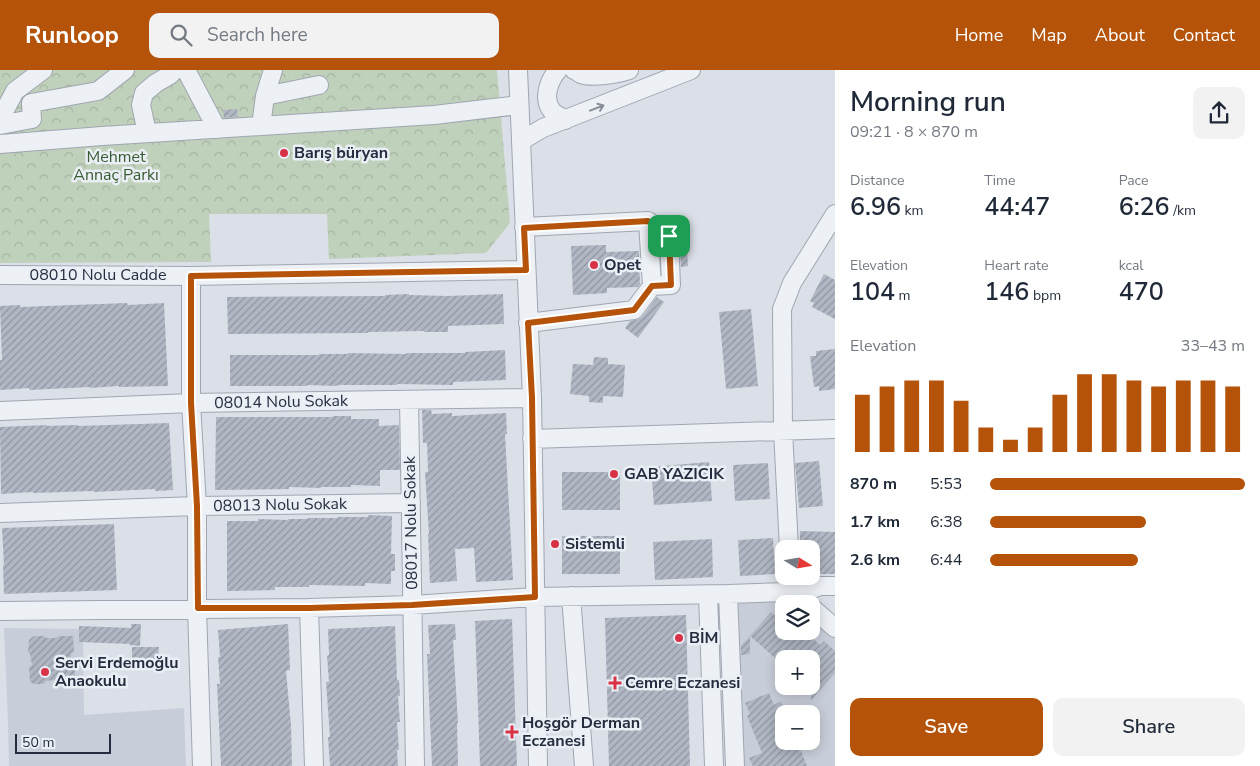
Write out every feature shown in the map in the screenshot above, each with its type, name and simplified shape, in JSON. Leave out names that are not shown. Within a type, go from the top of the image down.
[{"type":"street","points":[[0,119],[15,91],[43,70]]},
{"type":"street","points":[[0,126],[32,119],[31,104],[98,91],[125,70]]},
{"type":"street","points":[[147,133],[141,105],[144,93],[175,70]]},
{"type":"street","points":[[186,70],[217,129]]},
{"type":"street","points":[[261,126],[265,96],[273,70]]},
{"type":"street","points":[[518,70],[532,398],[538,766]]},
{"type":"street","points":[[558,70],[553,76],[548,89],[548,102],[552,111],[565,120]]},
{"type":"street","points":[[574,70],[582,75],[597,76],[629,70]]},
{"type":"street","points":[[520,141],[543,128],[691,70]]},
{"type":"street","points":[[265,96],[319,85]]},
{"type":"street","points":[[0,144],[434,115],[519,105]]},
{"type":"street","points":[[789,540],[783,430],[782,309],[792,284],[835,214]]},
{"type":"street","points":[[524,228],[648,221],[669,236],[671,285],[652,286],[634,310],[528,323]]},
{"type":"street","name":"08010 Nolu Cadde","points":[[0,275],[191,276],[526,270]]},
{"type":"street","points":[[191,276],[191,403],[197,506],[202,766]]},
{"type":"street","name":"08014 Nolu Sokak","points":[[0,412],[191,403],[532,398]]},
{"type":"street","name":"08017 Nolu Sokak","points":[[409,400],[415,766]]},
{"type":"street","points":[[532,440],[835,429]]},
{"type":"street","name":"08013 Nolu Sokak","points":[[0,513],[197,506],[411,503]]},
{"type":"street","points":[[0,611],[412,605],[535,597],[796,592],[820,586],[835,586]]},
{"type":"street","points":[[728,594],[735,766]]},
{"type":"street","points":[[708,595],[714,765]]},
{"type":"street","points":[[571,596],[584,766]]},
{"type":"street","points":[[309,608],[314,766]]},
{"type":"street","points":[[820,615],[835,628]]},
{"type":"shaded area","points":[[735,597],[775,598],[775,640],[820,640],[820,619],[835,634],[835,766],[740,766]]},
{"type":"shaded area","points":[[4,628],[83,629],[84,715],[184,708],[186,766],[9,766]]},
{"type":"green space","name":"Mehmet Annaç Parkı","points":[[0,70],[497,70],[510,223],[486,253],[329,259],[327,214],[209,214],[211,262],[0,263]]},
{"type":"building","points":[[237,109],[238,117],[224,118],[223,110]]},
{"type":"building","points":[[606,245],[606,252],[639,251],[640,284],[638,287],[607,288],[607,293],[573,295],[571,246]]},
{"type":"building","points":[[680,248],[687,248],[688,266],[681,267]]},
{"type":"building","points":[[824,274],[835,280],[835,319],[812,307],[814,303],[810,301]]},
{"type":"building","points":[[409,294],[448,296],[503,294],[504,324],[448,326],[448,332],[228,334],[227,297],[385,296]]},
{"type":"building","points":[[657,297],[664,302],[638,338],[625,328],[630,321],[642,317]]},
{"type":"building","points":[[127,303],[128,305],[164,303],[168,386],[0,390],[0,360],[2,360],[0,306]]},
{"type":"building","points":[[751,309],[758,386],[726,389],[719,312]]},
{"type":"building","points":[[835,349],[835,389],[819,391],[819,386],[814,387],[810,356],[816,356],[816,351]]},
{"type":"building","points":[[505,350],[506,380],[453,382],[453,385],[230,386],[230,355],[465,353]]},
{"type":"building","points":[[594,357],[608,358],[608,364],[625,365],[623,397],[603,396],[603,403],[589,402],[589,396],[570,394],[573,364],[593,365]]},
{"type":"building","points":[[422,410],[431,410],[432,414],[452,413],[452,416],[506,413],[507,434],[505,434],[513,580],[476,582],[474,548],[455,549],[457,581],[430,583],[425,472],[428,472],[427,443],[423,443]]},
{"type":"building","points":[[351,416],[351,419],[379,419],[379,426],[399,425],[400,470],[380,470],[380,486],[351,485],[351,487],[215,490],[216,417]]},
{"type":"building","points":[[169,423],[173,490],[1,494],[0,427]]},
{"type":"building","points":[[819,461],[823,506],[799,508],[795,463]]},
{"type":"building","points":[[709,462],[712,501],[654,505],[651,467]]},
{"type":"building","points":[[768,463],[770,499],[735,501],[733,465]]},
{"type":"building","points":[[562,472],[620,472],[620,510],[562,510]]},
{"type":"building","points":[[368,515],[392,516],[391,554],[395,554],[395,571],[391,571],[391,584],[365,583],[365,586],[309,585],[309,587],[275,587],[275,590],[227,591],[227,521],[368,517]]},
{"type":"building","points":[[114,524],[117,590],[4,594],[2,528]]},
{"type":"building","points":[[800,531],[835,532],[835,574],[820,574],[820,540],[800,540]]},
{"type":"building","points":[[562,536],[620,536],[620,574],[562,574]]},
{"type":"building","points":[[773,538],[775,574],[740,576],[738,540]]},
{"type":"building","points":[[712,539],[713,577],[655,580],[653,542]]},
{"type":"building","points":[[771,612],[775,615],[775,640],[815,640],[820,645],[824,641],[835,651],[835,673],[820,690],[820,650],[775,650],[775,658],[750,636]]},
{"type":"building","points":[[686,615],[690,766],[609,766],[605,618]]},
{"type":"building","points":[[512,619],[517,766],[480,766],[475,621]]},
{"type":"building","points":[[131,624],[141,624],[140,646],[79,642],[79,626],[131,628]]},
{"type":"building","points":[[288,624],[290,670],[286,671],[291,725],[292,766],[221,766],[217,684],[220,684],[218,630]]},
{"type":"building","points":[[455,624],[456,640],[453,640],[458,723],[458,766],[432,766],[427,654],[430,654],[428,625]]},
{"type":"building","points":[[395,626],[397,680],[399,680],[400,696],[398,696],[400,722],[397,722],[398,766],[330,766],[326,682],[329,682],[327,656],[329,655],[328,629]]},
{"type":"building","points":[[34,636],[56,638],[59,636],[73,636],[74,652],[71,654],[71,665],[75,666],[75,681],[71,684],[59,683],[54,680],[46,681],[44,684],[30,682],[29,667],[32,665],[28,652],[29,640]]},
{"type":"building","points":[[750,636],[750,654],[741,655],[741,646]]},
{"type":"building","points":[[132,647],[159,647],[158,662],[132,663]]},
{"type":"building","points":[[769,693],[774,705],[781,701],[783,705],[775,705],[775,750],[801,750],[807,766],[753,766],[749,758],[762,753],[747,716],[750,714],[745,703]]},
{"type":"place","name":"Barış büryan","points":[[284,153]]},
{"type":"place","name":"Opet","points":[[594,265]]},
{"type":"place","name":"GAB YAZICIK","points":[[614,474]]},
{"type":"place","name":"Sistemli","points":[[555,544]]},
{"type":"place","name":"BİM","points":[[679,638]]},
{"type":"place","name":"Servi Erdemoğlu Anaokulu","points":[[45,672]]},
{"type":"place","name":"Cemre Eczanesi","points":[[615,683]]},
{"type":"place","name":"Hoşgör Derman Eczanesi","points":[[512,732]]},
{"type":"route","points":[[648,221],[669,236],[671,285],[652,286],[634,310],[528,323],[532,398],[535,597],[412,605],[309,608],[198,608],[197,506],[191,403],[191,276],[526,270],[524,228],[648,221]]}]
